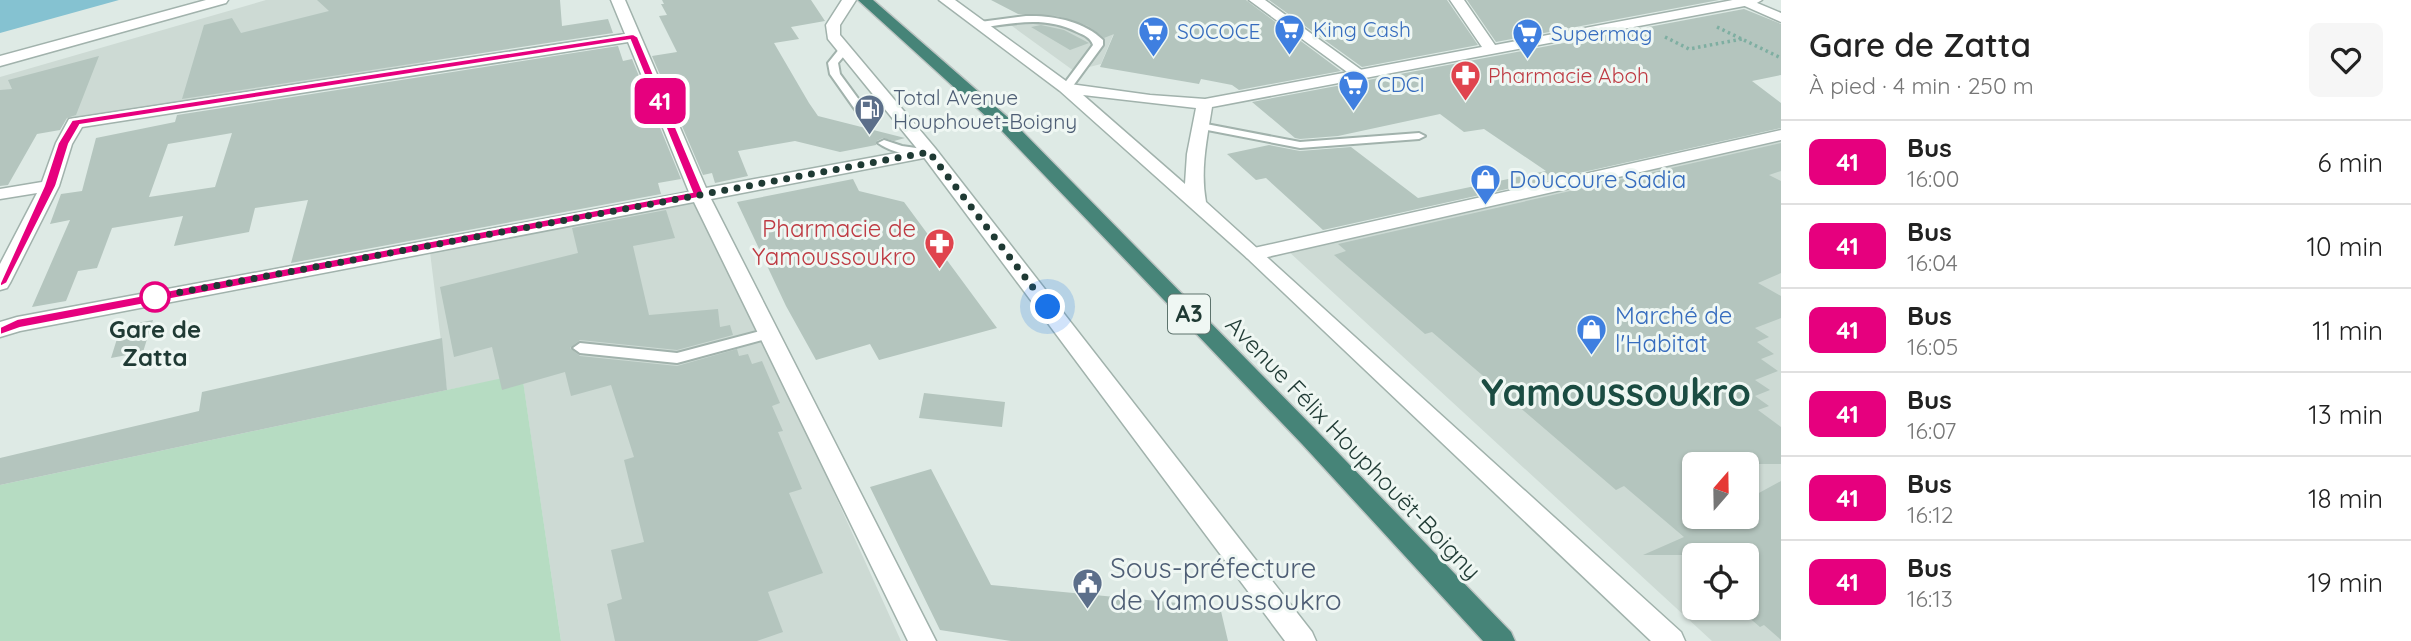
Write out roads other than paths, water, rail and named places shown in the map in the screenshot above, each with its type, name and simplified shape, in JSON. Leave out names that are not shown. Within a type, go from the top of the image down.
[{"type":"highway","name":"Avenue Félix Houphouët-Boigny","points":[[865,0],[1006,125],[1310,438],[1501,641]]},
{"type":"street","points":[[0,61],[220,0]]},
{"type":"street","points":[[618,0],[699,194],[922,641]]},
{"type":"street","points":[[849,0],[831,30],[844,50],[928,152],[1303,641]]},
{"type":"street","points":[[947,0],[1066,88],[1254,254],[1671,641]]},
{"type":"street","points":[[1256,0],[1359,74]]},
{"type":"street","points":[[1457,0],[1491,49]]},
{"type":"street","points":[[1066,88],[1150,100],[1205,104],[1746,1],[1781,18]]},
{"type":"street","points":[[0,283],[50,186],[64,143],[75,123],[633,37]]},
{"type":"street","points":[[1197,204],[1192,185],[1205,104]]},
{"type":"street","points":[[1254,254],[1781,135]]},
{"type":"street","points":[[0,330],[17,324],[154,297],[928,152]]},
{"type":"street","points":[[0,194],[50,186]]},
{"type":"lane","points":[[980,25],[1048,17],[1065,22],[1094,37],[1098,40],[1097,45],[1066,88]]},
{"type":"lane","points":[[844,50],[833,63],[835,74],[870,123]]},
{"type":"lane","points":[[1201,126],[1300,145],[1419,136]]},
{"type":"lane","points":[[884,143],[900,149],[928,152]]},
{"type":"lane","points":[[580,348],[677,358],[768,334]]},
{"type":"water","points":[[0,0],[119,0],[0,33]]},
{"type":"place","name":"King Cash","points":[[1290,57]]},
{"type":"place","name":"SOCOCE","points":[[1154,59]]},
{"type":"place","name":"Supermag","points":[[1528,61]]},
{"type":"place","name":"Pharmacie Aboh","points":[[1465,103]]},
{"type":"place","name":"CDCI","points":[[1354,112]]},
{"type":"place","name":"Total Avenue Houphouet-Boigny","points":[[870,137]]},
{"type":"place","name":"Doucoure Sadia","points":[[1486,207]]},
{"type":"place","name":"Pharmacie de Yamoussoukro","points":[[939,270]]},
{"type":"place","name":"Gare de Zatta","points":[[155,297]]},
{"type":"place","name":"Marché de l'Habitat","points":[[1592,357]]},
{"type":"place","name":"Sous-préfecture de Yamoussoukro","points":[[1087,611]]},
{"type":"district","name":"Yamoussoukro","points":[[1616,393]]}]
